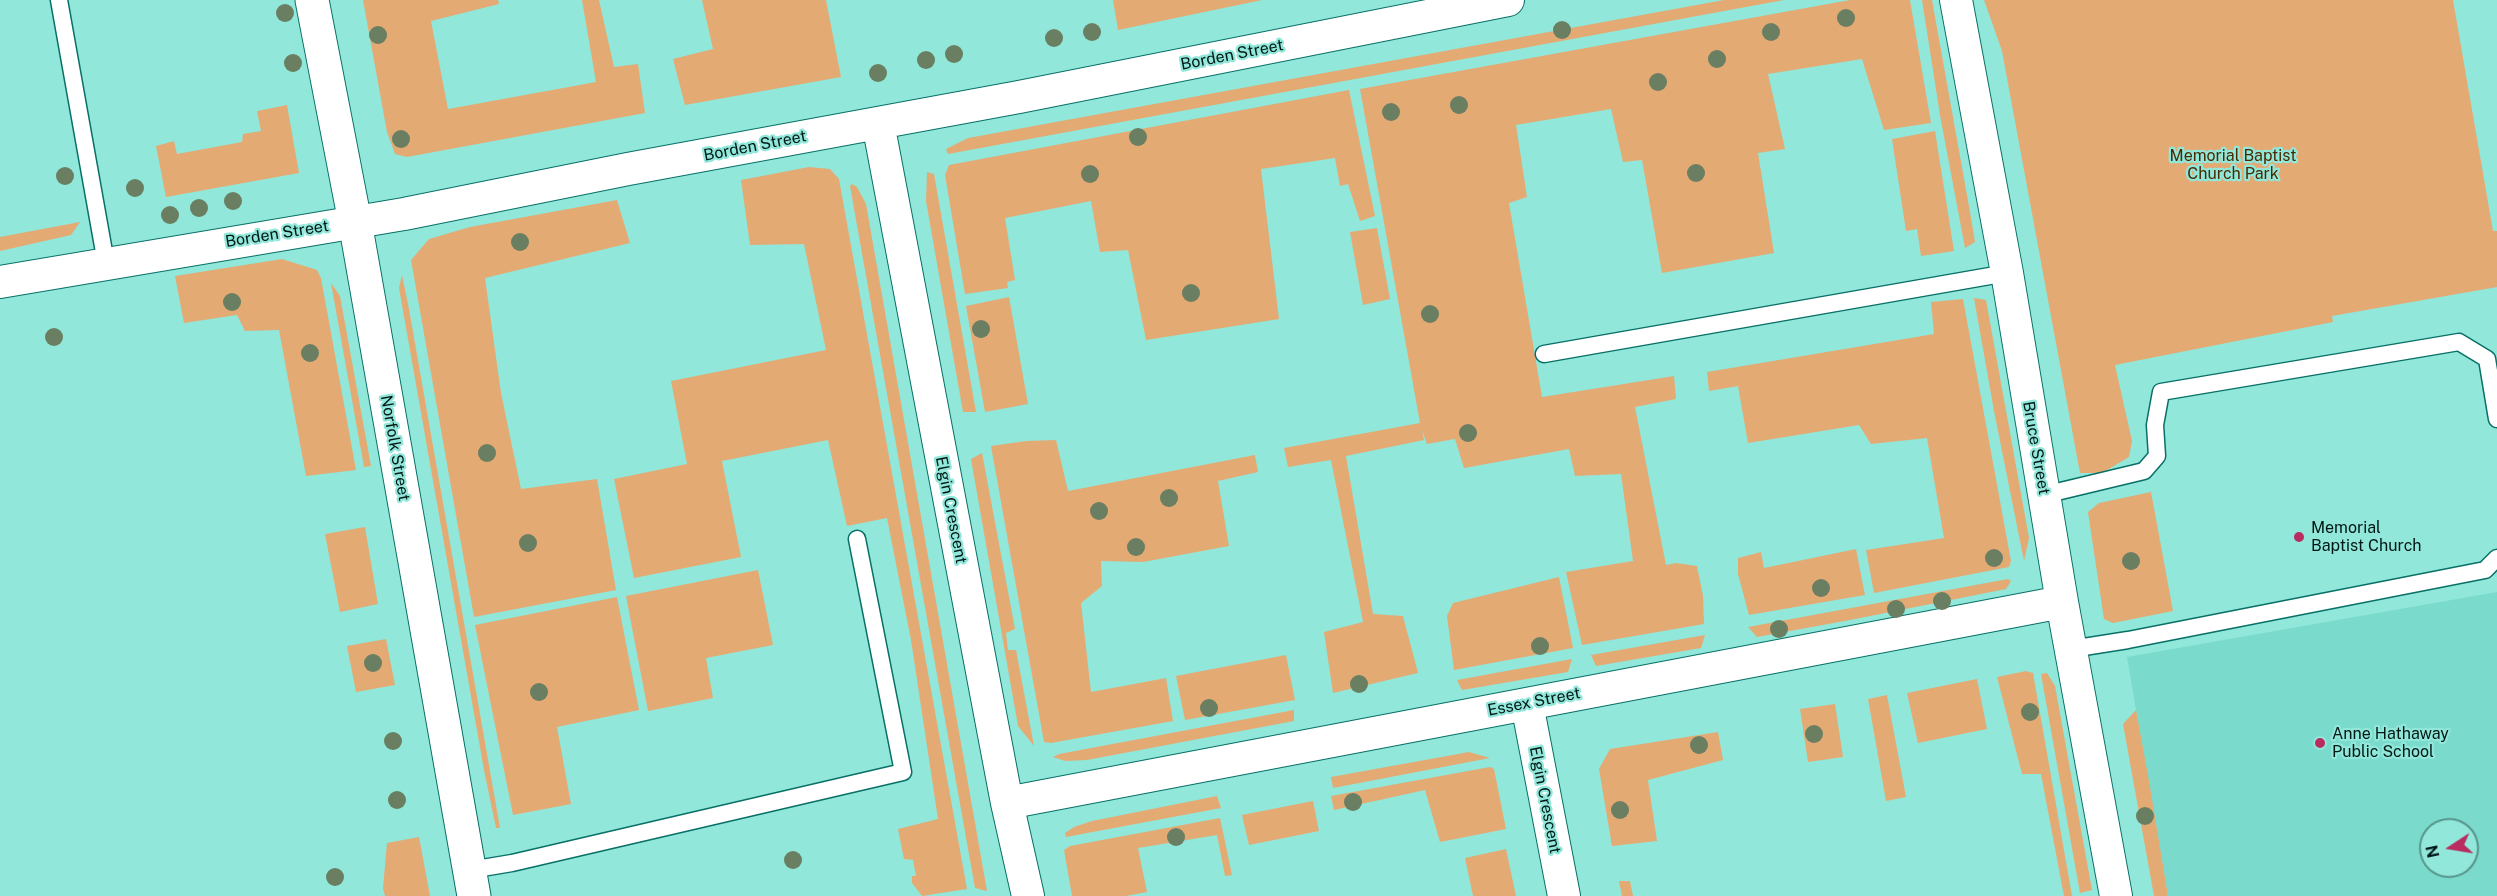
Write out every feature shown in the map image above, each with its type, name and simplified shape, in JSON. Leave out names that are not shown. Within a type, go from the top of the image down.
[{"type":"street","name":"Norfolk Street","points":[[312,0],[355,222],[472,883]]},
{"type":"street","name":"Borden Street","points":[[0,282],[355,222],[1019,98],[1508,0]]},
{"type":"street","name":"Bruce Street","points":[[1956,0],[2007,273],[2062,602],[2116,896]]},
{"type":"street","name":"Elgin Crescent","points":[[878,123],[1007,803],[1028,896]]},
{"type":"street","name":"Essex Street","points":[[1007,803],[2062,602]]},
{"type":"street","name":"Elgin Crescent","points":[[1527,704],[1564,896]]},
{"type":"lane","points":[[59,0],[106,263]]},
{"type":"lane","points":[[1544,354],[2007,273]]},
{"type":"lane","points":[[2044,495],[2144,471],[2157,456],[2156,425],[2161,392],[2459,342],[2487,359],[2497,419]]},
{"type":"lane","points":[[472,883],[523,860],[903,772],[857,538]]},
{"type":"lane","points":[[2071,649],[2128,640],[2485,570],[2497,558]]},
{"type":"shaded area","name":"Anne Hathaway Public School","points":[[2497,592],[2497,896],[2168,896],[2127,657]]},
{"type":"green space","points":[[363,0],[498,0],[499,4],[431,21],[448,109],[596,82],[582,0],[599,0],[614,67],[638,64],[645,113],[407,157],[395,154],[387,132]]},
{"type":"green space","points":[[702,0],[826,0],[841,77],[685,105],[673,59],[713,49]]},
{"type":"green space","points":[[1113,0],[1262,0],[1118,30]]},
{"type":"green space","points":[[1724,0],[1784,0],[948,154],[946,149],[968,138]]},
{"type":"green space","points":[[1850,0],[1910,0],[1931,123],[1884,130],[1862,59],[1768,74],[1785,149],[1758,153],[1774,253],[1662,273],[1642,160],[1623,162],[1611,109],[1516,125],[1527,197],[1509,203],[1542,397],[1674,376],[1676,399],[1635,407],[1666,565],[1676,563],[1697,566],[1703,596],[1704,624],[1582,645],[1566,572],[1633,561],[1621,474],[1575,476],[1569,449],[1464,468],[1455,439],[1427,444],[1422,430],[1424,440],[1346,456],[1373,614],[1403,616],[1418,673],[1333,693],[1324,632],[1363,622],[1331,460],[1288,467],[1284,448],[1420,423],[1360,89]]},
{"type":"green space","points":[[1922,0],[1932,0],[1970,212],[1975,242],[1965,248],[1940,115]]},
{"type":"green space","name":"Memorial Baptist Church Park","points":[[1984,0],[2453,0],[2493,231],[2497,231],[2497,287],[2332,316],[2333,322],[2115,365],[2132,441],[2129,457],[2102,473],[2080,473],[2002,51]]},
{"type":"green space","points":[[1349,90],[1375,216],[1360,221],[1348,184],[1340,186],[1335,158],[1261,169],[1279,319],[1146,340],[1128,250],[1100,252],[1091,201],[1005,218],[1015,280],[1007,282],[1008,288],[965,294],[945,175],[949,165]]},
{"type":"green space","points":[[287,105],[299,173],[166,197],[156,146],[174,141],[177,154],[242,142],[243,134],[261,131],[257,111]]},
{"type":"green space","points":[[1935,131],[1954,251],[1921,256],[1917,229],[1906,231],[1892,139]]},
{"type":"green space","points":[[809,167],[830,169],[839,179],[967,889],[922,896],[912,883],[912,876],[916,876],[913,860],[904,859],[898,829],[938,819],[911,640],[887,518],[847,526],[828,440],[722,461],[741,557],[634,578],[614,479],[687,464],[671,381],[826,350],[804,244],[750,245],[741,180]]},
{"type":"green space","points":[[927,172],[934,174],[976,412],[963,412],[926,201]]},
{"type":"green space","points":[[852,184],[857,187],[866,204],[987,891],[975,888],[850,186]]},
{"type":"green space","points":[[617,200],[630,243],[485,278],[501,393],[521,489],[597,479],[616,590],[474,617],[411,260],[429,239],[470,227]]},
{"type":"green space","points":[[80,222],[71,235],[0,251],[0,237]]},
{"type":"green space","points":[[1377,228],[1390,299],[1363,305],[1350,232]]},
{"type":"green space","points":[[282,259],[317,270],[321,278],[356,470],[306,476],[279,330],[245,331],[237,315],[184,323],[175,276]]},
{"type":"green space","points":[[402,275],[500,828],[496,828],[484,770],[399,288]]},
{"type":"green space","points":[[331,283],[340,296],[371,466],[364,467]]},
{"type":"green space","points":[[1009,297],[1028,404],[985,412],[966,306]]},
{"type":"green space","points":[[1974,298],[1986,300],[2029,538],[2024,561],[1994,411]]},
{"type":"green space","points":[[1963,299],[2011,561],[2009,567],[1874,593],[1866,550],[1944,538],[1927,438],[1871,444],[1859,425],[1748,443],[1738,386],[1709,391],[1707,372],[1934,334],[1931,302]]},
{"type":"green space","points":[[1056,440],[1068,491],[1255,455],[1258,472],[1218,481],[1229,546],[1143,562],[1101,561],[1102,586],[1081,603],[1091,692],[1166,678],[1173,721],[1051,743],[1044,742],[991,446]]},
{"type":"green space","points":[[982,453],[1015,629],[1006,633],[1008,650],[1016,650],[1034,746],[1018,726],[971,459]]},
{"type":"green space","points":[[2151,492],[2173,611],[2113,623],[2104,619],[2088,512],[2099,503]]},
{"type":"green space","points":[[365,527],[378,604],[340,612],[325,534]]},
{"type":"green space","points":[[1856,549],[1865,595],[1749,615],[1738,574],[1738,558],[1761,552],[1764,568]]},
{"type":"green space","points":[[758,570],[773,645],[706,658],[713,698],[648,711],[626,596]]},
{"type":"green space","points":[[1559,577],[1573,648],[1454,670],[1447,616],[1453,603]]},
{"type":"green space","points":[[2008,579],[2011,581],[2006,589],[1850,620],[1757,637],[1748,627]]},
{"type":"green space","points":[[617,597],[639,710],[557,727],[571,804],[513,815],[475,625]]},
{"type":"green space","points":[[1705,635],[1701,648],[1596,666],[1591,655]]},
{"type":"green space","points":[[386,639],[395,685],[356,692],[347,646]]},
{"type":"green space","points":[[1286,655],[1295,700],[1185,720],[1176,676]]},
{"type":"green space","points":[[1572,659],[1568,672],[1462,690],[1457,680]]},
{"type":"green space","points":[[2026,671],[2033,673],[2072,896],[2064,896],[2041,774],[2022,774],[1997,677]]},
{"type":"green space","points":[[2047,673],[2055,686],[2092,890],[2080,893],[2041,674]]},
{"type":"green space","points":[[1977,679],[1987,729],[1918,743],[1907,693]]},
{"type":"green space","points":[[1887,695],[1906,797],[1886,801],[1868,699]]},
{"type":"green space","points":[[1835,704],[1843,757],[1808,762],[1800,709]]},
{"type":"green space","points":[[1294,710],[1294,721],[1087,760],[1065,761],[1053,757],[1059,754]]},
{"type":"green space","points":[[2136,710],[2168,896],[2154,896],[2123,724]]},
{"type":"green space","points":[[1718,732],[1723,760],[1648,780],[1657,841],[1612,846],[1599,769],[1610,749]]},
{"type":"green space","points":[[1469,752],[1490,758],[1333,788],[1331,777]]},
{"type":"green space","points":[[1490,767],[1494,769],[1506,829],[1440,842],[1425,790],[1334,810],[1331,796]]},
{"type":"green space","points":[[1217,796],[1221,808],[1066,837],[1065,833],[1074,827],[1092,821]]},
{"type":"green space","points":[[1313,801],[1319,831],[1249,845],[1242,815]]},
{"type":"green space","points":[[1220,818],[1232,875],[1225,876],[1217,835],[1138,848],[1147,892],[1126,896],[1072,896],[1064,850],[1070,846]]},
{"type":"green space","points":[[419,837],[430,896],[385,896],[383,888],[387,843]]},
{"type":"green space","points":[[1506,849],[1516,896],[1473,896],[1465,858]]},
{"type":"green space","points":[[1619,881],[1630,881],[1633,896],[1622,896]]},
{"type":"place","name":"Memorial Baptist Church","points":[[2299,537]]},
{"type":"place","name":"Anne Hathaway Public School","points":[[2320,743]]}]
